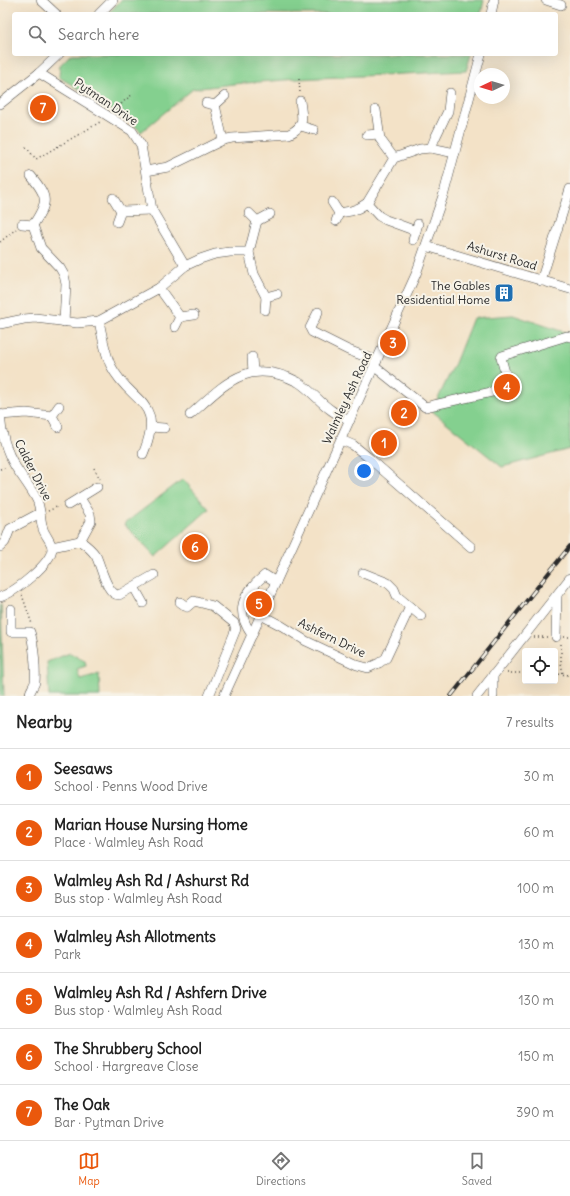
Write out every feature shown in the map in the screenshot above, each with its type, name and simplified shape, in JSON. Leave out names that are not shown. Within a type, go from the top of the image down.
[{"type":"street","points":[[41,0],[54,12]]},
{"type":"street","points":[[101,12],[113,0]]},
{"type":"street","points":[[491,12],[494,0]]},
{"type":"street","points":[[546,0],[562,5]]},
{"type":"street","points":[[0,103],[39,73],[57,56]]},
{"type":"street","name":"Walmley Ash Road","points":[[224,696],[405,302],[426,246],[455,153],[480,56]]},
{"type":"street","name":"Pytman Drive","points":[[39,73],[132,131],[141,145],[152,210],[185,266]]},
{"type":"street","points":[[431,148],[448,111],[450,93]]},
{"type":"street","points":[[215,105],[225,96]]},
{"type":"street","points":[[146,171],[168,167],[223,140],[289,134],[297,131],[302,122],[300,101]]},
{"type":"street","points":[[206,103],[215,105]]},
{"type":"street","points":[[215,105],[223,140]]},
{"type":"street","points":[[376,110],[378,134],[394,158]]},
{"type":"street","points":[[301,126],[314,130]]},
{"type":"street","points":[[367,135],[378,134]]},
{"type":"street","points":[[332,202],[337,217],[355,210],[367,202],[394,158],[411,151],[431,148],[455,153]]},
{"type":"street","points":[[31,176],[39,186],[44,196],[45,203],[41,213],[33,225]]},
{"type":"street","points":[[541,281],[570,189]]},
{"type":"street","points":[[113,198],[121,211]]},
{"type":"street","points":[[367,202],[379,216],[416,232]]},
{"type":"street","points":[[121,211],[152,210]]},
{"type":"street","points":[[117,222],[121,211]]},
{"type":"street","points":[[249,213],[256,221]]},
{"type":"street","points":[[256,221],[270,214]]},
{"type":"street","points":[[256,221],[249,252],[254,274],[266,297],[265,310]]},
{"type":"street","points":[[22,224],[33,225]]},
{"type":"street","points":[[33,225],[41,248],[60,268],[64,275],[66,284],[64,322]]},
{"type":"street","name":"Ashurst Road","points":[[426,246],[570,289]]},
{"type":"street","points":[[0,324],[35,318],[77,323],[98,321],[159,288],[185,266],[215,254],[249,252]]},
{"type":"street","points":[[159,288],[180,317]]},
{"type":"street","points":[[266,297],[277,294]]},
{"type":"street","points":[[318,312],[310,328],[312,332],[376,364],[425,407],[505,389],[508,386],[508,383],[502,356],[567,336],[570,337]]},
{"type":"street","points":[[180,317],[194,315]]},
{"type":"street","points":[[175,327],[180,317]]},
{"type":"street","points":[[98,321],[111,365],[121,382],[144,404],[149,415],[151,427],[143,454]]},
{"type":"street","points":[[252,357],[253,372]]},
{"type":"street","points":[[190,414],[225,384],[237,376],[262,371],[298,382],[331,410],[350,420]]},
{"type":"street","points":[[52,416],[59,406]]},
{"type":"street","points":[[0,414],[26,413],[52,416]]},
{"type":"street","name":"Calder Drive","points":[[0,414],[3,436],[14,465],[36,498],[43,528],[52,547]]},
{"type":"street","points":[[52,416],[58,428]]},
{"type":"street","points":[[151,427],[164,428]]},
{"type":"street","points":[[341,440],[353,446],[369,458],[471,547]]},
{"type":"street","points":[[68,505],[97,487]]},
{"type":"street","points":[[0,597],[10,593],[46,562],[51,555],[52,547],[80,541],[91,521],[90,514],[80,498]]},
{"type":"street","name":"Calder Drive","points":[[0,546],[4,542],[10,529],[40,513]]},
{"type":"street","points":[[80,541],[95,554],[106,583],[115,595],[119,595],[154,575]]},
{"type":"street","points":[[364,573],[388,583],[394,589],[397,596],[421,616]]},
{"type":"street","points":[[252,635],[246,626],[242,613],[243,600],[265,575],[276,582]]},
{"type":"street","points":[[477,696],[570,578]]},
{"type":"street","points":[[134,587],[144,604]]},
{"type":"street","points":[[557,595],[559,637]]},
{"type":"street","points":[[180,602],[187,607],[194,601],[213,606],[234,623],[236,629],[209,696]]},
{"type":"street","name":"Ashfern Drive","points":[[261,615],[306,641],[357,665],[368,668],[386,658],[410,607]]},
{"type":"street","points":[[11,609],[11,632],[30,632],[33,641],[35,683],[30,689],[30,696]]},
{"type":"street","points":[[493,696],[494,674]]},
{"type":"street","points":[[216,679],[229,685]]},
{"type":"path","points":[[299,79],[300,101]]},
{"type":"path","points":[[26,147],[36,159],[109,117],[133,94]]},
{"type":"path","points":[[0,242],[22,224]]},
{"type":"path","points":[[19,586],[32,625],[30,632]]},
{"type":"path","points":[[522,637],[570,637]]},
{"type":"path","points":[[559,637],[563,674]]},
{"type":"path","points":[[494,674],[522,673]]},
{"type":"path","points":[[558,674],[570,675]]},
{"type":"green space","points":[[121,0],[484,0],[481,12],[110,12]]},
{"type":"green space","points":[[69,56],[470,56],[466,71],[297,79],[193,89],[141,132],[130,121],[59,77],[60,65]]},
{"type":"green space","points":[[513,315],[570,334],[570,449],[502,467],[432,411],[455,363],[473,318]]},
{"type":"green space","points":[[183,479],[209,509],[155,557],[124,524]]},
{"type":"green space","points":[[1,605],[4,696],[0,696]]},
{"type":"green space","points":[[70,653],[85,661],[86,666],[77,669],[80,679],[99,674],[100,696],[49,696],[47,662]]},
{"type":"railway","points":[[451,696],[570,546]]},
{"type":"place","name":"The Oak","points":[[43,108]]},
{"type":"place","name":"The Gables Residential Home","points":[[504,293]]},
{"type":"place","name":"Walmley Ash Rd / Ashurst Rd","points":[[393,343]]},
{"type":"place","name":"Walmley Ash Allotments","points":[[507,387]]},
{"type":"place","name":"Marian House Nursing Home","points":[[404,413]]},
{"type":"place","name":"Seesaws","points":[[384,443]]},
{"type":"place","name":"The Shrubbery School","points":[[195,547]]},
{"type":"place","name":"Walmley Ash Rd / Ashfern Drive","points":[[259,604]]}]
